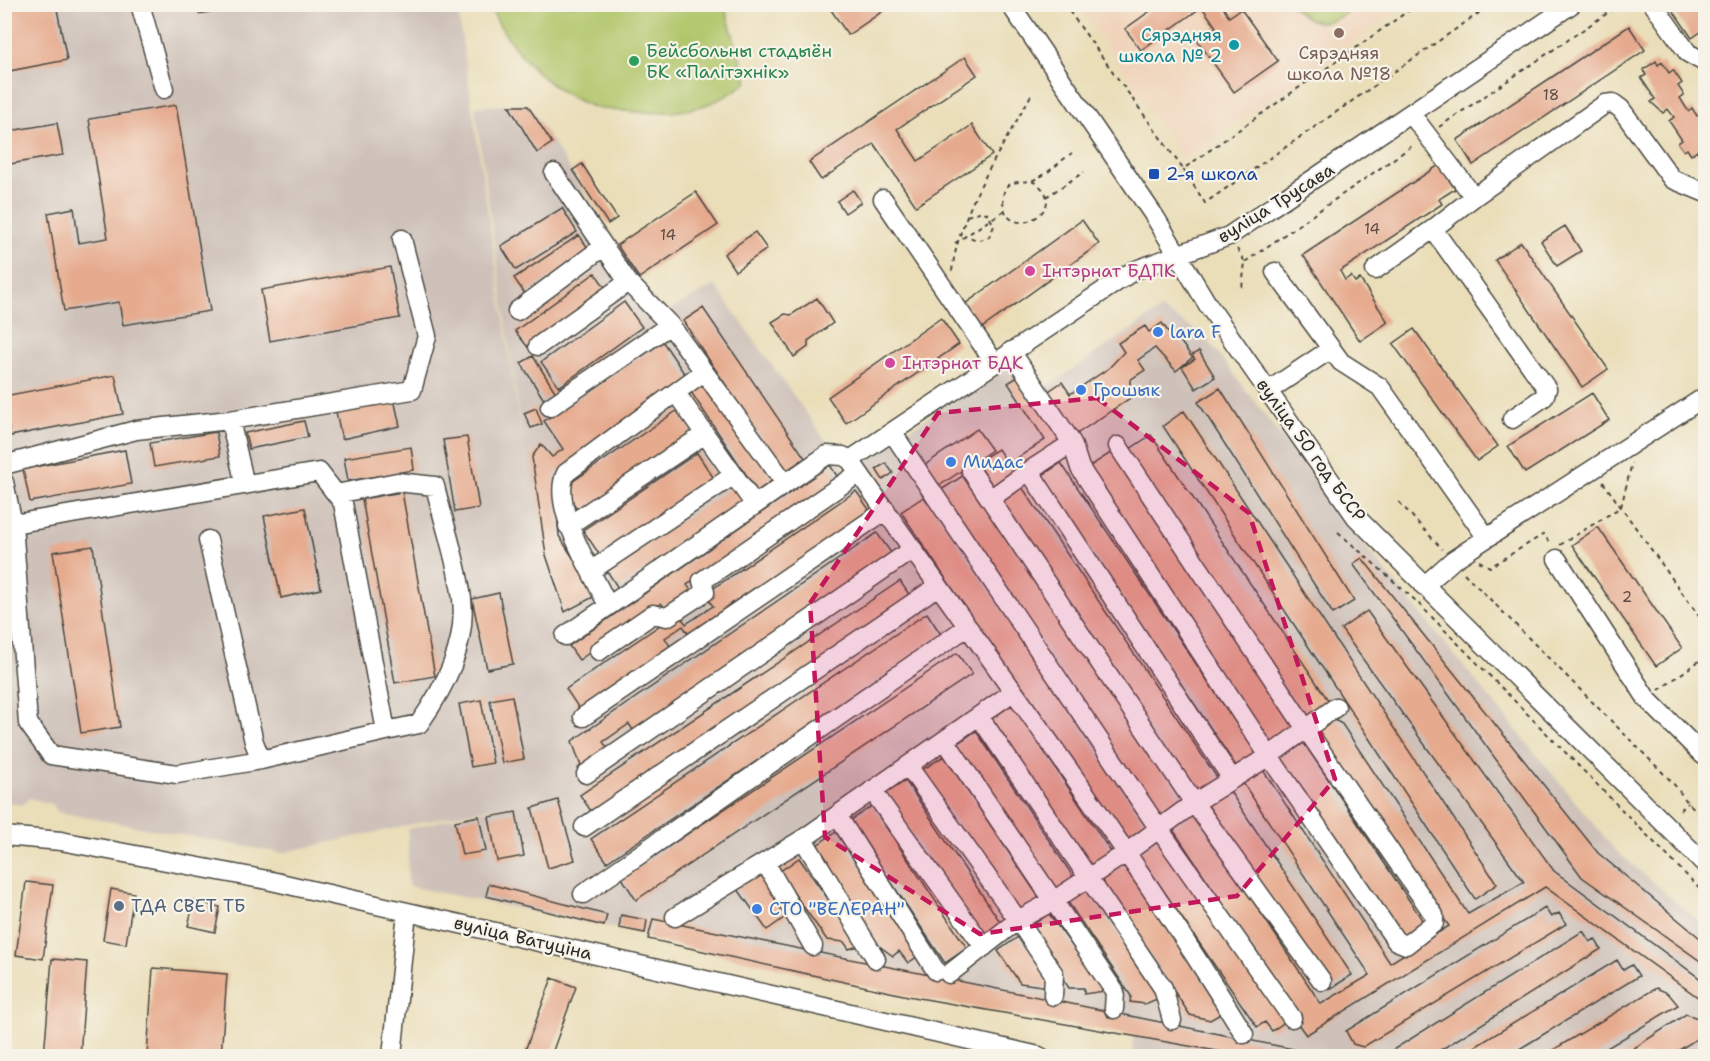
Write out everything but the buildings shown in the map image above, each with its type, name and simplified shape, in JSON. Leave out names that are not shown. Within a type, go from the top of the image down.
[{"type":"street","points":[[140,4],[164,88]]},
{"type":"street","name":"вуліца 50 год БССР","points":[[1010,4],[1180,255],[1208,305],[1356,517],[1706,865]]},
{"type":"street","name":"вуліца Трусава","points":[[599,651],[653,614],[668,617],[705,591],[702,581],[855,467],[892,432],[994,362],[1133,271],[1229,236],[1412,115],[1572,4]]},
{"type":"street","points":[[1653,4],[1688,53],[1706,63]]},
{"type":"street","points":[[1375,270],[1605,104],[1613,103],[1621,109],[1672,179],[1706,193]]},
{"type":"street","points":[[1412,115],[1474,197]]},
{"type":"street","points":[[554,173],[628,282],[670,325],[702,373],[785,483]]},
{"type":"street","points":[[883,199],[994,362]]},
{"type":"street","points":[[1433,229],[1547,389],[1544,397],[1512,419]]},
{"type":"street","points":[[4,465],[136,430],[230,420],[412,390],[427,336],[402,239]]},
{"type":"street","points":[[517,311],[603,247]]},
{"type":"street","points":[[1275,272],[1341,362],[1380,387],[1488,538]]},
{"type":"street","points":[[538,346],[628,282]]},
{"type":"street","points":[[550,407],[670,325]]},
{"type":"street","points":[[1268,391],[1331,349]]},
{"type":"street","points":[[1011,351],[1072,443],[1080,468],[1269,756],[1396,941],[1406,945],[1434,923],[1434,915],[1306,729],[1118,446]]},
{"type":"street","points":[[608,606],[568,526],[561,483],[566,473],[702,373]]},
{"type":"street","points":[[676,393],[754,505]]},
{"type":"street","points":[[1424,586],[1453,560],[1706,396]]},
{"type":"street","points":[[230,420],[245,485]]},
{"type":"street","points":[[892,432],[1159,829],[1292,1018]]},
{"type":"street","points":[[568,526],[705,434]]},
{"type":"street","points":[[990,499],[1072,443]]},
{"type":"street","points":[[565,636],[827,455],[843,456],[855,467],[886,510],[1126,853],[1204,968],[1244,1034]]},
{"type":"street","points":[[1032,469],[1035,480],[1232,779]]},
{"type":"street","points":[[971,471],[1194,803],[1322,981]]},
{"type":"street","points":[[13,524],[319,472],[343,503],[386,731]]},
{"type":"street","points":[[592,570],[734,475]]},
{"type":"street","points":[[4,482],[13,524],[27,723],[51,755],[177,774],[261,760],[420,724],[441,693],[458,652],[462,600],[435,486],[398,482],[336,494]]},
{"type":"street","points":[[583,717],[886,510]]},
{"type":"street","points":[[208,540],[254,742],[261,760]]},
{"type":"street","points":[[586,774],[913,549]]},
{"type":"street","points":[[1557,559],[1647,699],[1703,755]]},
{"type":"street","points":[[584,827],[939,586]]},
{"type":"street","points":[[583,894],[968,627]]},
{"type":"street","points":[[675,917],[803,839],[1013,692]]},
{"type":"street","points":[[837,815],[943,973],[984,947],[1018,920],[1053,901],[1126,853],[1194,803],[1269,756],[1336,707]]},
{"type":"street","points":[[979,716],[1163,988],[1172,1020]]},
{"type":"street","points":[[945,740],[1116,992],[1114,1009]]},
{"type":"street","points":[[908,765],[1054,974],[1053,996]]},
{"type":"street","points":[[872,790],[984,947]]},
{"type":"street","name":"вуліца Ватуціна","points":[[4,836],[61,841],[267,880],[1039,1056]]},
{"type":"street","points":[[803,839],[876,958]]},
{"type":"street","points":[[765,862],[813,946]]},
{"type":"street","points":[[392,1056],[407,912]]},
{"type":"path","points":[[1064,4],[1205,203],[1492,4]]},
{"type":"path","points":[[1183,169],[1418,4]]},
{"type":"path","points":[[949,295],[956,243],[966,217],[1031,95]]},
{"type":"path","points":[[1032,181],[1072,153]]},
{"type":"path","points":[[1046,197],[1084,172]]},
{"type":"path","points":[[1018,180],[1039,184],[1046,197],[1044,211],[1034,220],[1014,220],[1005,210],[1003,203],[1007,189],[1018,180]]},
{"type":"path","points":[[956,243],[1005,210]]},
{"type":"path","points":[[966,217],[982,211],[992,219],[994,226],[989,237],[975,240],[967,235]]},
{"type":"path","points":[[1234,244],[1245,262],[1242,288]]},
{"type":"path","points":[[1477,560],[1490,567],[1544,534],[1553,549],[1621,507],[1634,455]]},
{"type":"path","points":[[1602,481],[1706,626]]},
{"type":"path","points":[[1399,502],[1481,592],[1673,783],[1688,803],[1706,819]]},
{"type":"path","points":[[1338,532],[1416,601],[1706,895]]},
{"type":"path","points":[[1647,699],[1706,656]]},
{"type":"path","points":[[1680,810],[1688,803]]},
{"type":"highlighted area","points":[[1097,398],[1249,513],[1335,779],[1237,896],[980,934],[825,837],[810,603],[938,413]]},
{"type":"shaded area","points":[[4,5],[457,5],[538,549],[475,107],[528,104],[663,314],[715,285],[848,472],[1022,352],[1047,387],[1161,309],[1205,336],[1359,539],[1615,850],[1705,927],[1705,1056],[1131,1056],[1134,1034],[408,886],[408,829],[534,798],[281,853],[58,812],[52,804],[29,798],[22,805],[5,802]]},
{"type":"shaded area","points":[[1078,5],[1406,5],[1329,61],[1183,159]]},
{"type":"green space","name":"Бейсбольны стадыён БК «Палітэхнік»","points":[[489,5],[724,5],[747,82],[711,103],[672,112],[614,110],[586,104],[555,87],[528,63],[506,35]]},
{"type":"green space","points":[[1292,5],[1359,5],[1333,20],[1317,22],[1309,19]]},
{"type":"place","name":"Сярэдняя школа №18","points":[[1339,33]]},
{"type":"place","name":"Сярэдняя школа № 2","points":[[1234,45]]},
{"type":"place","name":"Бейсбольны стадыён БК «Палітэхнік»","points":[[634,61]]},
{"type":"place","name":"2-я школа","points":[[1154,174]]},
{"type":"place","name":"Інтэрнат БДПК","points":[[1030,271]]},
{"type":"place","name":"lara F","points":[[1158,332]]},
{"type":"place","name":"Інтэрнат БДК","points":[[890,363]]},
{"type":"place","name":"Грошык","points":[[1081,390]]},
{"type":"place","name":"Мидас","points":[[951,462]]},
{"type":"place","name":"ТДА СВЕТ ТБ","points":[[119,906]]},
{"type":"place","name":"СТО \"ВЕЛЕРАН\"","points":[[757,909]]}]
